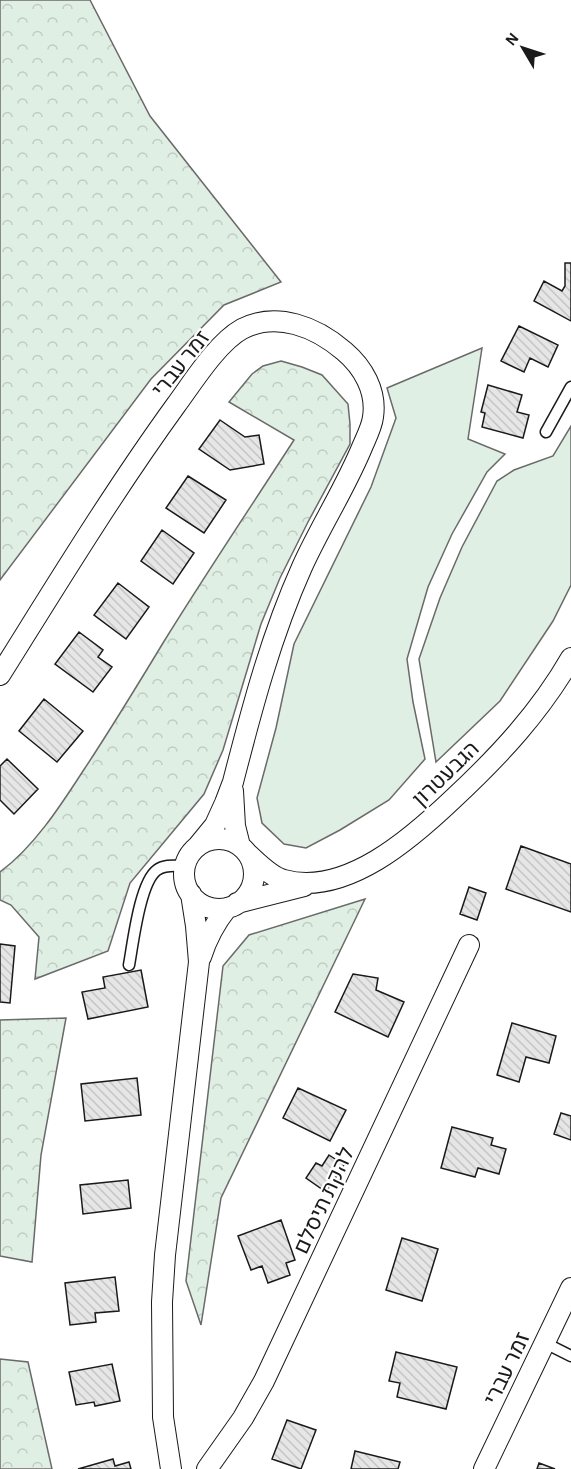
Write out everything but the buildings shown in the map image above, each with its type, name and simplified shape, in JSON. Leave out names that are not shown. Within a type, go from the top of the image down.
[{"type":"street","name":"זמר עברי","points":[[0,675],[128,472],[221,346],[241,330],[261,323],[281,322],[297,324],[317,332],[333,341],[347,353],[369,383],[374,398],[373,418],[357,461],[304,563],[284,609],[225,804],[215,825],[197,847]]},
{"type":"street","name":"הגבעטרון","points":[[244,850],[267,871],[282,880],[302,884],[331,880],[376,861],[404,843],[429,822],[503,751],[535,713],[571,658]]},
{"type":"street","name":"זמר עברי","points":[[232,782],[235,826],[244,850]]},
{"type":"street","points":[[199,962],[216,922],[246,896],[254,875],[253,864],[244,850],[230,841],[219,839],[207,841],[189,856],[184,878],[188,890],[205,906],[216,909],[232,906]]},
{"type":"street","name":"הגבעטרון","points":[[232,906],[318,882]]},
{"type":"street","points":[[171,1469],[163,1417],[162,1302],[165,1256],[199,962],[191,894]]},
{"type":"street","name":"להקת תיסלם","points":[[207,1469],[243,1418],[264,1381],[469,945]]},
{"type":"street","name":"זמר עברי","points":[[484,1469],[571,1288]]},
{"type":"lane","points":[[546,432],[571,387]]},
{"type":"lane","points":[[129,964],[143,894],[151,876],[157,869],[165,866],[185,867]]},
{"type":"lane","points":[[545,1343],[571,1356]]},
{"type":"green space","points":[[0,0],[90,0],[150,116],[281,282],[224,305],[151,379],[0,580]]},
{"type":"green space","points":[[482,348],[468,439],[505,454],[487,472],[452,534],[428,587],[407,659],[425,759],[389,800],[340,830],[306,848],[284,844],[262,823],[257,798],[276,728],[294,644],[371,487],[396,418],[387,388]]},
{"type":"green space","points":[[281,361],[322,375],[348,404],[350,444],[280,578],[261,624],[223,750],[204,794],[130,883],[108,951],[35,979],[39,937],[11,905],[0,900],[0,872],[35,838],[66,798],[195,592],[294,440],[229,402],[252,374],[263,366]]},
{"type":"green space","points":[[571,426],[571,585],[553,621],[500,701],[436,762],[419,659],[440,598],[462,547],[497,481],[514,470],[553,456]]},
{"type":"green space","points":[[365,899],[221,1198],[201,1325],[186,1281],[223,966],[249,935]]},
{"type":"green space","points":[[66,1018],[41,1155],[32,1262],[0,1256],[0,1020]]},
{"type":"green space","points":[[0,1359],[28,1362],[52,1469],[0,1469]]}]
